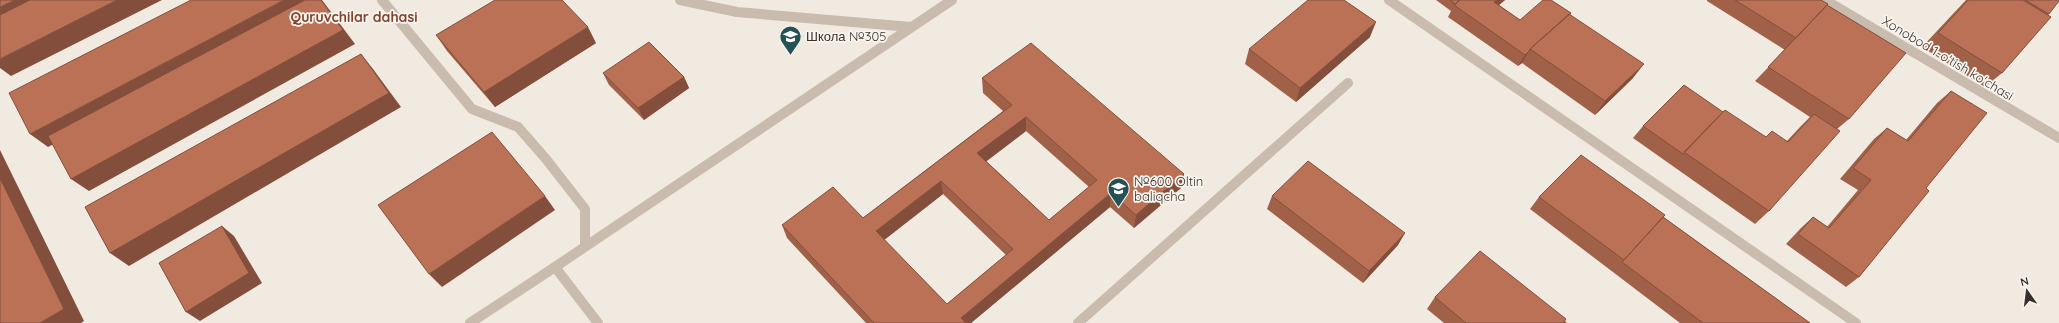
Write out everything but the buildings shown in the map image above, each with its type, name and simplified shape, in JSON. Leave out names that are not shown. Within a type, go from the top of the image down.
[{"type":"street","points":[[382,0],[472,109],[518,127],[546,159],[585,209],[585,247]]},
{"type":"street","points":[[680,0],[736,12],[912,27]]},
{"type":"street","points":[[470,323],[952,0]]},
{"type":"street","points":[[1389,0],[1856,323]]},
{"type":"street","name":"Xonobod 1-o'tish ko'chasi","points":[[1825,0],[2059,138]]},
{"type":"street","points":[[1078,323],[1348,83]]},
{"type":"street","points":[[555,267],[598,323]]},
{"type":"place","name":"Школа №305","points":[[790,56]]},
{"type":"place","name":"№600 Oltin baliqcha","points":[[1119,208]]},
{"type":"district","name":"Quruvchilar dahasi","points":[[354,17]]}]
